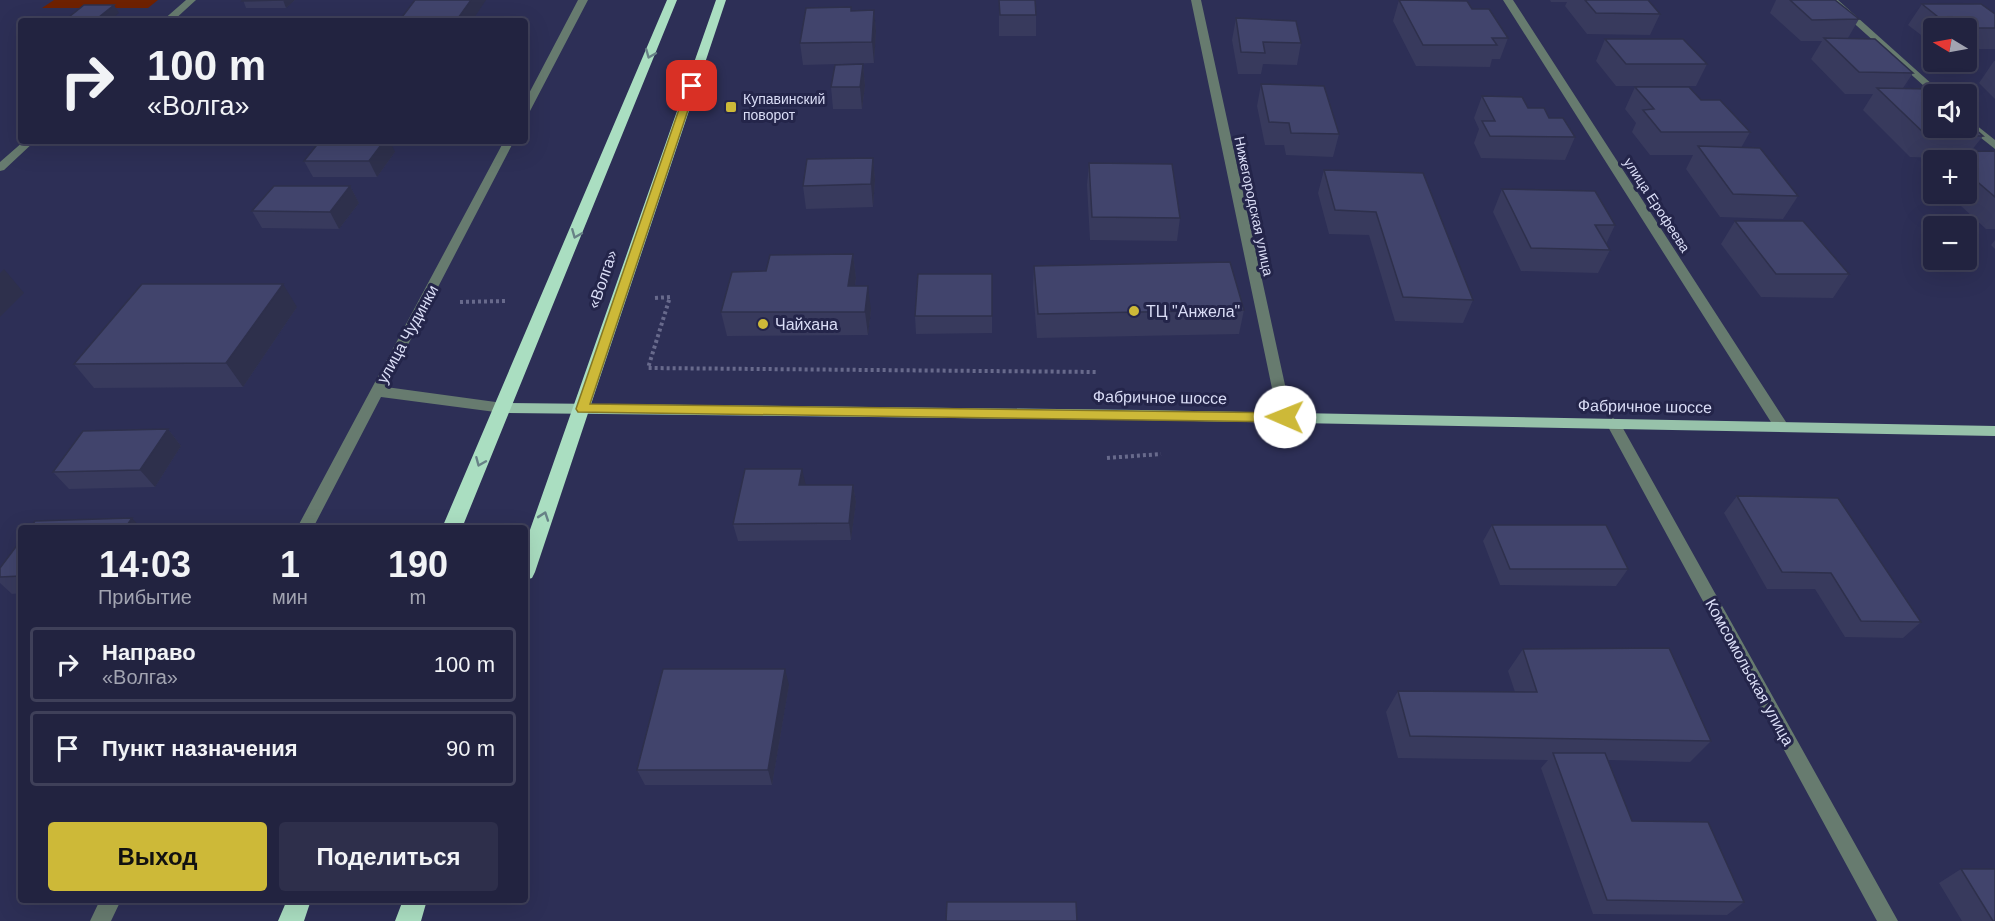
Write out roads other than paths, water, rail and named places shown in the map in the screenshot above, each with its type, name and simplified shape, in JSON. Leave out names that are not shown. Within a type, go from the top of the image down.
[{"type":"highway","points":[[453,525],[672,0]]},
{"type":"highway","name":"«Волга»","points":[[528,563],[721,0]]},
{"type":"highway","points":[[291,921],[298,903]]},
{"type":"highway","points":[[408,921],[414,903]]},
{"type":"main road","name":"Фабричное шоссе","points":[[503,408],[1285,417],[1995,431]]},
{"type":"street","points":[[170,18],[191,0]]},
{"type":"street","points":[[528,105],[583,0]]},
{"type":"street","name":"Нижегородская улица","points":[[1196,0],[1285,417]]},
{"type":"street","name":"улица Ерофеева","points":[[1508,0],[1781,426]]},
{"type":"street","points":[[1833,0],[1927,84]]},
{"type":"street","points":[[1977,130],[1995,146]]},
{"type":"street","points":[[0,168],[27,144]]},
{"type":"street","name":"улица Чудинки","points":[[307,525],[507,144]]},
{"type":"street","points":[[376,391],[503,408]]},
{"type":"street","name":"Комсомольская улица","points":[[1613,423],[1888,921]]},
{"type":"street","points":[[100,921],[109,903]]},
{"type":"place","name":"Купавинский поворот","points":[[731,107]]},
{"type":"place","name":"ТЦ \"Анжела\"","points":[[1134,311]]},
{"type":"place","name":"Чайхана","points":[[763,324]]}]
